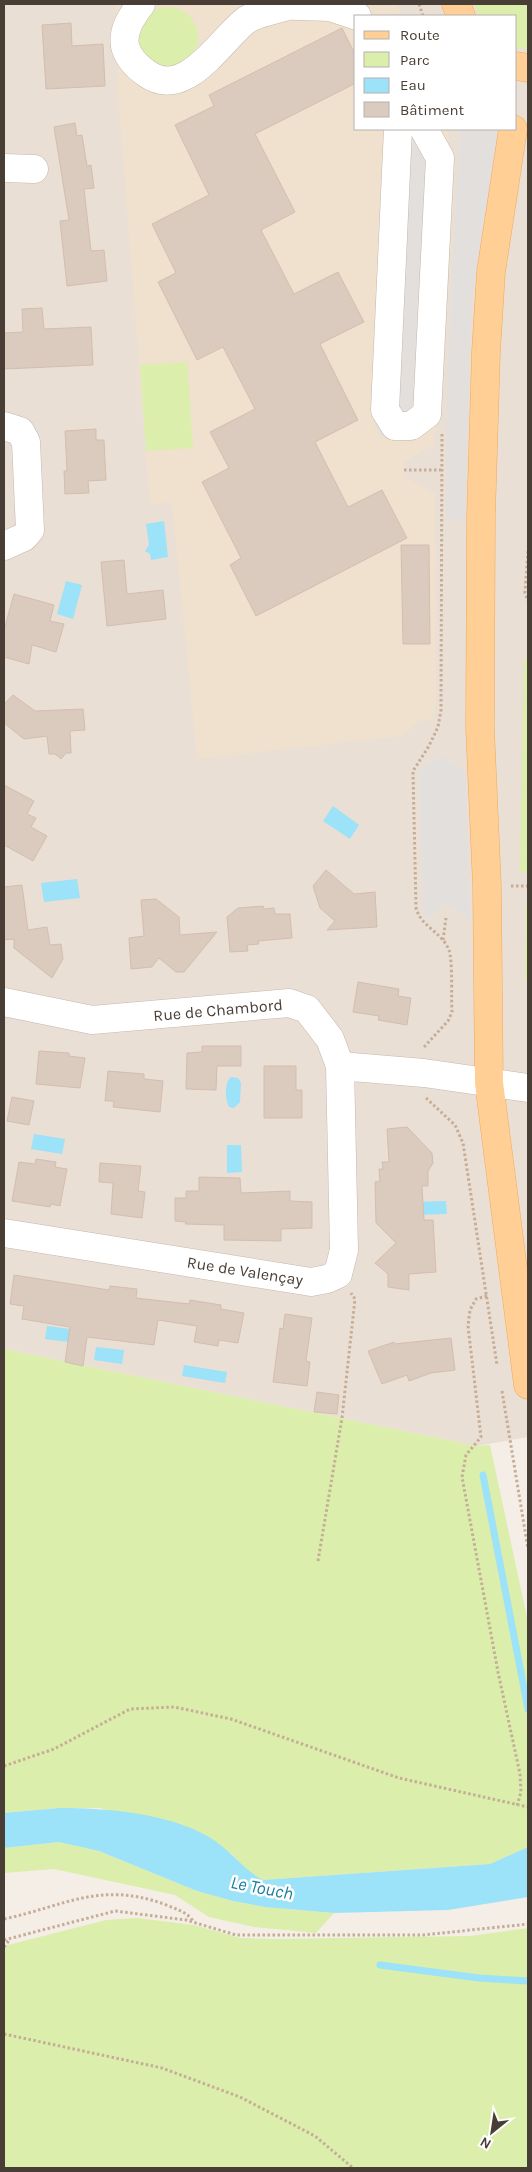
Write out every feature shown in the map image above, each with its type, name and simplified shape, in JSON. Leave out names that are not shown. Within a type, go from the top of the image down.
[{"type":"main road","points":[[513,130],[491,272],[486,352],[481,535],[480,728],[487,886],[489,1083],[528,1385]]},
{"type":"main road","points":[[498,233],[528,162]]},
{"type":"street","points":[[141,4],[128,22],[125,45],[134,64],[154,78],[178,80],[198,68],[246,20],[288,6]]},
{"type":"street","points":[[260,4],[330,7],[354,15]]},
{"type":"street","points":[[428,136],[440,158],[427,414],[411,426],[394,426],[385,410],[398,137],[428,136]]},
{"type":"street","points":[[4,168],[34,169]]},
{"type":"street","points":[[4,426],[20,431],[26,442],[31,525],[24,537],[4,546]]},
{"type":"street","name":"Rue de Chambord","points":[[4,1002],[92,1020],[289,1003],[307,1009],[330,1039],[340,1066]]},
{"type":"street","points":[[338,1274],[344,1250],[340,1066],[424,1073],[528,1088]]},
{"type":"street","name":"Rue de Valençay","points":[[4,1233],[311,1282],[327,1279],[338,1274]]},
{"type":"path","points":[[442,428],[441,710],[438,727],[430,746],[413,771],[416,908],[418,918],[443,940],[449,950],[452,1012],[448,1021],[426,1043],[423,1050],[425,1096],[428,1102],[455,1125],[463,1143],[499,1375]]},
{"type":"path","points":[[404,470],[441,470]]},
{"type":"path","points":[[528,551],[526,593],[528,601]]},
{"type":"path","points":[[443,940],[446,918]]},
{"type":"path","points":[[318,1562],[342,1418],[355,1299],[338,1274]]},
{"type":"path","points":[[486,1296],[476,1299],[470,1310],[468,1326],[481,1436],[466,1455],[462,1477],[498,1672],[520,1774],[522,1792],[517,1806]]},
{"type":"path","points":[[501,1384],[528,1549]]},
{"type":"path","points":[[4,1766],[54,1749],[130,1709],[174,1707],[231,1719],[399,1778],[528,1807]]},
{"type":"path","points":[[4,1919],[36,1913],[87,1896],[108,1894],[148,1899],[188,1914],[193,1922]]},
{"type":"path","points":[[4,1940],[115,1911],[193,1922],[236,1935],[423,1935],[528,1924]]},
{"type":"path","points":[[4,1947],[11,1939]]},
{"type":"path","points":[[4,2034],[162,2068],[240,2097],[315,2136],[353,2168]]},
{"type":"shaded area","points":[[4,4],[528,4],[528,1437],[477,1446],[4,1349]]},
{"type":"shaded area","points":[[115,4],[395,4],[402,12],[398,15],[354,15],[354,130],[449,130],[434,444],[405,461],[404,477],[435,493],[436,704],[432,718],[417,723],[402,736],[197,759],[172,502],[150,505],[118,93]]},
{"type":"shaded area","points":[[393,130],[433,130],[431,422],[418,439],[391,439],[382,436],[375,427]]},
{"type":"shaded area","points":[[460,130],[505,130],[501,161],[484,226],[471,303],[465,519],[446,521],[447,379]]},
{"type":"shaded area","points":[[441,755],[465,772],[470,920],[446,904],[424,919],[419,771]]},
{"type":"green space","points":[[473,4],[528,4],[528,50],[517,47],[517,15],[478,15]]},
{"type":"green space","points":[[168,7],[185,12],[193,20],[198,37],[193,54],[185,62],[168,67],[151,62],[143,54],[138,37],[143,20],[151,12]]},
{"type":"green space","points":[[187,362],[193,448],[146,451],[140,365]]},
{"type":"green space","points":[[524,659],[528,659],[528,874],[520,871]]},
{"type":"green space","points":[[528,901],[528,979],[525,979],[526,902]]},
{"type":"green space","points":[[4,1349],[477,1446],[490,1445],[528,1622],[528,1847],[490,1864],[263,1880],[248,1872],[232,1854],[100,1808],[59,1808],[4,1813]]},
{"type":"green space","points":[[59,1842],[99,1851],[197,1891],[233,1901],[265,1907],[334,1913],[316,1933],[254,1927],[209,1917],[175,1895],[54,1869],[4,1873],[4,1848]]},
{"type":"green space","points":[[137,1918],[194,1925],[240,1938],[273,1939],[471,1936],[528,1928],[528,2168],[4,2168],[4,1946],[106,1920]]},
{"type":"water","points":[[164,521],[168,557],[151,560],[150,554],[145,551],[149,545],[146,524]]},
{"type":"water","points":[[66,581],[82,585],[73,619],[57,614]]},
{"type":"water","points":[[333,806],[359,825],[350,839],[323,821]]},
{"type":"water","points":[[77,879],[80,898],[44,902],[41,883]]},
{"type":"water","points":[[231,1077],[238,1078],[241,1083],[240,1102],[234,1108],[229,1107],[226,1096],[227,1083]]},
{"type":"water","points":[[34,1134],[65,1139],[62,1154],[31,1149]]},
{"type":"water","points":[[227,1145],[241,1145],[242,1172],[227,1173]]},
{"type":"water","points":[[446,1201],[447,1214],[415,1215],[415,1202]]},
{"type":"water","points":[[47,1326],[78,1330],[77,1343],[45,1339]]},
{"type":"water","points":[[96,1347],[124,1350],[122,1364],[94,1360]]},
{"type":"water","points":[[184,1365],[227,1372],[225,1383],[182,1376]]},
{"type":"water","name":"Le Touch","points":[[59,1808],[116,1811],[175,1822],[209,1837],[263,1880],[490,1864],[528,1847],[528,1897],[448,1910],[334,1913],[265,1907],[197,1891],[99,1851],[59,1842],[4,1848],[4,1813]]},
{"type":"building","points":[[71,23],[72,46],[103,44],[105,86],[46,89],[42,25]]},
{"type":"building","points":[[342,28],[354,52],[354,84],[255,134],[295,212],[261,230],[294,294],[338,272],[364,322],[320,344],[358,420],[315,442],[348,507],[382,490],[407,538],[256,616],[230,565],[241,558],[202,482],[229,468],[210,432],[255,409],[223,347],[197,360],[158,282],[176,273],[152,224],[209,195],[175,125],[214,106],[209,95]]},
{"type":"building","points":[[75,123],[77,136],[82,135],[87,166],[91,165],[94,188],[84,189],[91,251],[104,250],[107,281],[67,286],[60,221],[69,220],[54,127]]},
{"type":"building","points":[[42,308],[44,329],[91,327],[93,365],[4,369],[4,333],[23,332],[22,309]]},
{"type":"building","points":[[96,429],[96,440],[104,440],[106,480],[88,481],[89,493],[65,494],[64,471],[67,471],[65,431]]},
{"type":"building","points":[[401,545],[429,545],[430,644],[403,644]]},
{"type":"building","points":[[124,560],[127,594],[163,590],[166,619],[107,626],[101,562]]},
{"type":"building","points":[[14,594],[54,605],[50,621],[64,624],[56,652],[32,645],[29,664],[4,657],[4,630]]},
{"type":"building","points":[[13,695],[35,711],[83,709],[85,730],[70,731],[71,753],[66,753],[61,759],[55,754],[49,754],[47,736],[24,739],[4,723],[4,704]]},
{"type":"building","points":[[4,785],[34,801],[27,814],[36,818],[31,827],[47,836],[33,861],[4,845]]},
{"type":"building","points":[[326,870],[354,894],[375,892],[377,927],[327,930],[335,921],[320,908],[313,886]]},
{"type":"building","points":[[22,885],[28,930],[47,927],[50,945],[61,944],[63,959],[52,978],[14,948],[14,939],[4,940],[4,887]]},
{"type":"building","points":[[156,899],[179,917],[180,935],[217,932],[184,972],[176,972],[159,958],[152,967],[131,969],[129,938],[144,936],[141,900]]},
{"type":"building","points":[[263,906],[264,909],[274,908],[275,914],[290,914],[292,938],[258,941],[259,944],[247,945],[248,951],[230,952],[227,917],[238,908]]},
{"type":"building","points":[[358,982],[399,989],[398,996],[411,998],[407,1025],[378,1020],[379,1016],[353,1012]]},
{"type":"building","points":[[202,1046],[241,1046],[241,1066],[217,1066],[216,1090],[186,1089],[187,1053],[202,1052]]},
{"type":"building","points":[[39,1051],[69,1053],[69,1056],[85,1058],[80,1088],[36,1084]]},
{"type":"building","points":[[264,1066],[296,1066],[296,1090],[302,1090],[302,1118],[264,1118]]},
{"type":"building","points":[[108,1071],[144,1074],[144,1079],[163,1081],[160,1112],[113,1107],[114,1101],[105,1101]]},
{"type":"building","points":[[12,1097],[34,1101],[29,1125],[7,1121]]},
{"type":"building","points":[[407,1127],[432,1153],[433,1163],[428,1171],[428,1186],[422,1186],[424,1220],[433,1220],[436,1272],[409,1274],[409,1290],[388,1287],[388,1274],[375,1263],[396,1243],[376,1223],[375,1182],[380,1181],[379,1169],[383,1169],[382,1162],[389,1162],[387,1129]]},
{"type":"building","points":[[36,1159],[56,1162],[55,1167],[67,1169],[60,1206],[51,1204],[50,1207],[12,1201],[19,1162],[35,1164]]},
{"type":"building","points":[[100,1163],[141,1166],[138,1191],[145,1192],[142,1218],[111,1214],[113,1183],[99,1182]]},
{"type":"building","points":[[199,1177],[240,1178],[241,1193],[290,1191],[290,1201],[312,1202],[312,1228],[281,1229],[281,1241],[224,1240],[224,1225],[185,1224],[186,1222],[175,1221],[175,1198],[186,1198],[186,1191],[199,1191]]},
{"type":"building","points":[[14,1275],[109,1290],[110,1286],[137,1289],[136,1298],[189,1304],[190,1300],[221,1305],[221,1309],[244,1313],[238,1343],[219,1340],[218,1346],[194,1342],[197,1326],[158,1320],[154,1345],[87,1337],[83,1366],[65,1362],[70,1327],[22,1319],[24,1306],[10,1304]]},
{"type":"building","points":[[285,1314],[312,1318],[306,1361],[310,1362],[307,1386],[273,1382],[280,1328],[283,1329]]},
{"type":"building","points":[[451,1338],[455,1370],[431,1373],[409,1381],[407,1375],[382,1384],[368,1351],[394,1342],[394,1344]]},
{"type":"building","points":[[317,1392],[339,1395],[337,1414],[314,1412]]},
{"type":"waterway","points":[[483,1475],[528,1709]]},
{"type":"waterway","points":[[380,1965],[479,1978],[528,1981]]}]
